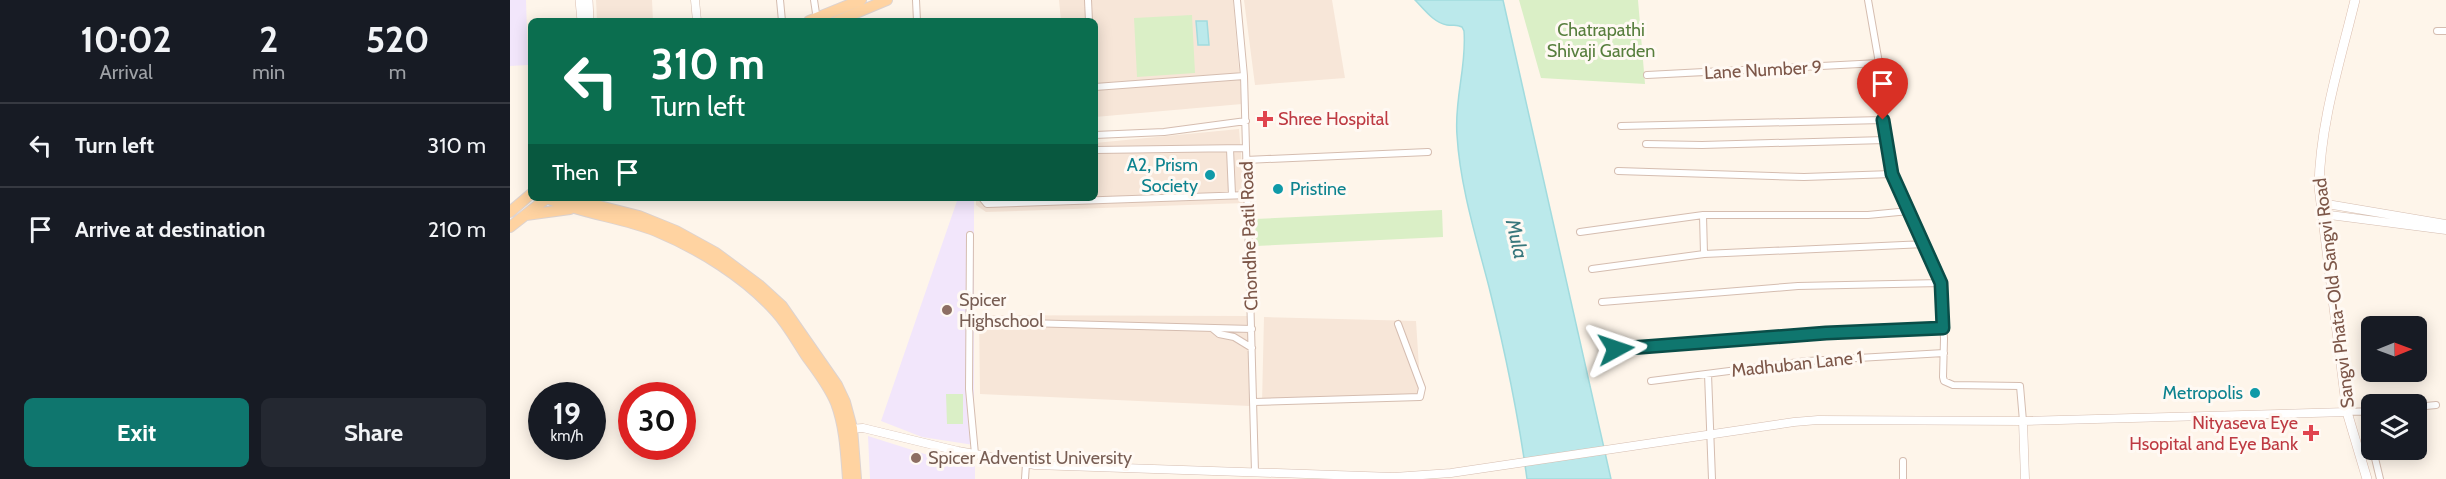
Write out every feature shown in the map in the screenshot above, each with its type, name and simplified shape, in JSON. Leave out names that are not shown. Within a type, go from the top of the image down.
[{"type":"main road","points":[[580,0],[582,18]]},
{"type":"main road","points":[[588,0],[589,18]]},
{"type":"main road","points":[[819,18],[861,0]]},
{"type":"main road","points":[[844,18],[887,0]]},
{"type":"main road","name":"Sangvi Phata-Old Sangvi Road","points":[[2355,0],[2325,123],[2320,159],[2320,203],[2347,412],[2367,479]]},
{"type":"main road","points":[[510,212],[528,197]]},
{"type":"main road","points":[[510,227],[543,201]]},
{"type":"main road","points":[[526,215],[571,203],[594,201],[639,216],[696,241],[742,272],[779,309],[830,389],[848,429],[856,479]]},
{"type":"main road","points":[[571,203],[672,238],[712,261],[779,309]]},
{"type":"main road","points":[[848,429],[848,479]]},
{"type":"street","points":[[695,0],[697,18]]},
{"type":"street","points":[[780,0],[782,18]]},
{"type":"street","points":[[814,0],[814,18]]},
{"type":"street","points":[[916,0],[917,18]]},
{"type":"street","points":[[1088,0],[1089,18]]},
{"type":"street","name":"Chondhe Patil Road","points":[[1237,0],[1244,76],[1256,472]]},
{"type":"street","points":[[1868,0],[1879,63],[1885,140],[1892,174],[1941,283],[1943,377],[1948,384],[2020,386],[2025,479]]},
{"type":"street","points":[[2437,31],[2446,31]]},
{"type":"street","name":"Lane Number 9","points":[[1647,75],[1879,63]]},
{"type":"street","points":[[1098,87],[1244,76]]},
{"type":"street","points":[[1621,126],[1883,120]]},
{"type":"street","points":[[1098,135],[1164,132],[1245,121]]},
{"type":"street","points":[[1646,144],[1702,145],[1885,140]]},
{"type":"street","points":[[1098,150],[1246,148]]},
{"type":"street","points":[[1230,149],[1232,195]]},
{"type":"street","points":[[1246,160],[1428,152]]},
{"type":"street","points":[[1618,171],[1804,177],[1892,174]]},
{"type":"street","points":[[1098,200],[1248,195]]},
{"type":"street","points":[[984,201],[987,204],[1069,201]]},
{"type":"street","points":[[2320,203],[2446,224]]},
{"type":"street","points":[[1580,232],[1703,215],[1868,215],[1909,211]]},
{"type":"street","points":[[2322,214],[2446,230]]},
{"type":"street","points":[[1703,215],[1704,254]]},
{"type":"street","points":[[970,235],[969,389],[975,454]]},
{"type":"street","points":[[1592,269],[1704,254],[1924,244]]},
{"type":"street","points":[[1602,302],[1797,286],[1941,283]]},
{"type":"street","points":[[990,322],[1252,329]]},
{"type":"street","points":[[1254,402],[1420,396],[1422,388],[1398,324]]},
{"type":"street","points":[[1212,328],[1219,334],[1234,337],[1252,348]]},
{"type":"street","points":[[1616,349],[1826,333],[1943,328]]},
{"type":"street","name":"Madhuban Lane 1","points":[[1651,381],[1807,361],[1944,353]]},
{"type":"street","points":[[1708,374],[1712,479]]},
{"type":"street","points":[[2427,405],[2436,405]]},
{"type":"street","points":[[848,429],[863,428],[1026,464],[1240,475],[1256,472],[1408,476],[1451,473],[1818,420],[2023,421],[2361,411]]},
{"type":"street","points":[[2375,460],[2380,479]]},
{"type":"street","points":[[1902,461],[1903,479]]},
{"type":"street","points":[[1025,479],[1026,464]]},
{"type":"shaded area","points":[[510,0],[526,0],[528,65],[510,66]]},
{"type":"shaded area","points":[[596,0],[652,0],[653,18],[597,18]]},
{"type":"shaded area","points":[[1059,0],[1233,0],[1242,104],[1098,117],[1098,18],[1061,18]]},
{"type":"shaded area","points":[[1244,0],[1332,0],[1345,78],[1255,85]]},
{"type":"shaded area","points":[[1239,129],[1245,203],[986,212],[976,205],[976,201],[1098,201],[1098,143]]},
{"type":"shaded area","name":"Spicer Highschool","points":[[957,201],[974,201],[974,445],[922,437],[881,421]]},
{"type":"shaded area","points":[[979,315],[1248,316],[1250,406],[980,394]]},
{"type":"shaded area","points":[[1264,317],[1416,321],[1421,398],[1262,403]]},
{"type":"shaded area","name":"Spicer Adventist University","points":[[868,436],[928,455],[975,460],[975,479],[870,479]]},
{"type":"green space","name":"Chatrapathi Shivaji Garden","points":[[1519,0],[1638,0],[1645,84],[1541,78]]},
{"type":"green space","points":[[1192,15],[1195,73],[1137,77],[1134,18]]},
{"type":"green space","points":[[1442,210],[1443,237],[1256,246],[1255,219]]},
{"type":"green space","points":[[946,394],[963,394],[963,424],[947,424]]},
{"type":"water","name":"Mula","points":[[1415,0],[1503,0],[1611,479],[1527,479],[1506,358],[1461,173],[1457,122],[1464,57],[1464,31],[1460,26],[1438,22]]},
{"type":"water","points":[[1196,21],[1207,21],[1209,45],[1198,45]]},
{"type":"place","name":"Shree Hospital","points":[[1265,119]]},
{"type":"place","name":"A2, Prism Society","points":[[1210,175]]},
{"type":"place","name":"Pristine","points":[[1278,189]]},
{"type":"place","name":"Spicer Highschool","points":[[947,310]]},
{"type":"place","name":"Metropolis","points":[[2255,393]]},
{"type":"place","name":"Nityaseva Eye Hsopital and Eye Bank","points":[[2311,433]]},
{"type":"place","name":"Spicer Adventist University","points":[[916,458]]},
{"type":"route","points":[[1616,349],[1709,340],[1943,328],[1941,283],[1892,174],[1883,120]]}]
